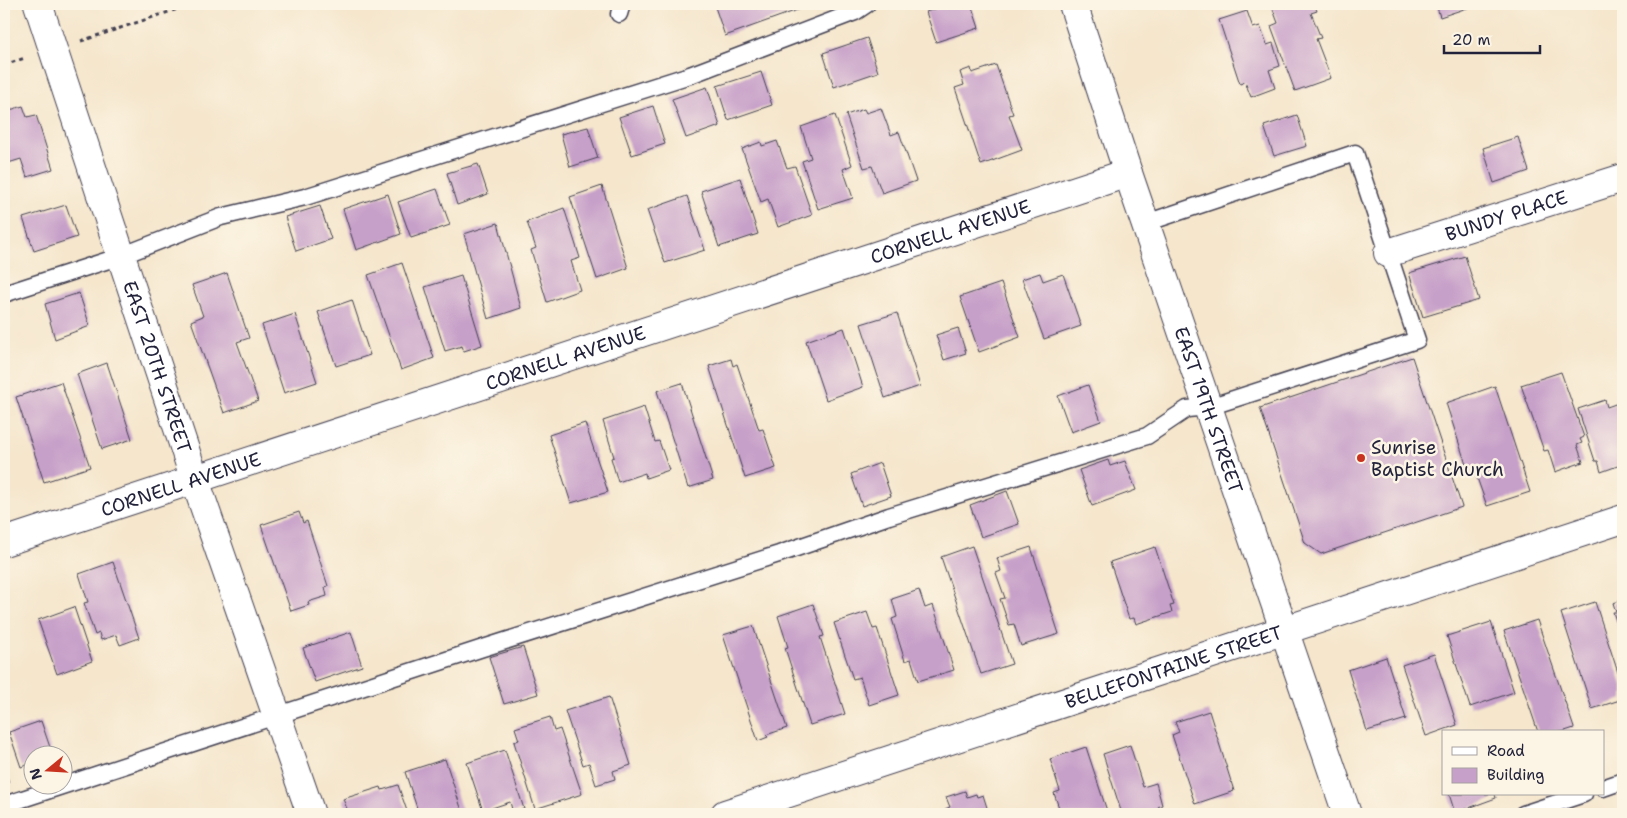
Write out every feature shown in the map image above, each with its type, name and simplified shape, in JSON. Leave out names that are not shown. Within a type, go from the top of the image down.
[{"type":"street","name":"EAST 20TH STREET","points":[[38,4],[195,480],[312,814]]},
{"type":"street","name":"EAST 19TH STREET","points":[[1073,4],[1128,173],[1347,814]]},
{"type":"street","name":"CORNELL AVENUE","points":[[4,542],[1128,173]]},
{"type":"street","name":"BUNDY PLACE","points":[[1388,254],[1623,178]]},
{"type":"street","name":"BELLEFONTAINE STREET","points":[[725,814],[1623,519]]},
{"type":"lane","points":[[4,294],[121,256],[221,217],[305,196],[690,75],[855,12],[867,4]]},
{"type":"lane","points":[[4,805],[779,554],[889,516],[1147,436],[1187,409],[1209,407],[1417,340],[1355,153],[1146,223]]},
{"type":"lane","points":[[1604,788],[1623,781]]},
{"type":"lane","points":[[1523,814],[1578,796]]},
{"type":"path","points":[[74,43],[193,4]]},
{"type":"path","points":[[4,65],[29,57]]},
{"type":"building","points":[[714,4],[814,4],[725,36]]},
{"type":"building","points":[[950,4],[971,4],[979,28],[936,42],[926,12]]},
{"type":"building","points":[[1271,4],[1314,4],[1317,11],[1311,13],[1321,38],[1316,39],[1331,78],[1295,91],[1271,26],[1278,23]]},
{"type":"building","points":[[1436,4],[1479,4],[1440,17]]},
{"type":"building","points":[[1247,11],[1253,28],[1260,26],[1267,45],[1273,43],[1280,66],[1269,70],[1275,88],[1251,97],[1245,82],[1240,84],[1219,20]]},
{"type":"building","points":[[867,38],[878,72],[834,87],[823,53]]},
{"type":"building","points":[[996,65],[1013,114],[1009,115],[1022,150],[981,165],[955,88],[964,85],[960,72],[971,68],[972,73]]},
{"type":"building","points":[[761,72],[772,105],[728,120],[717,86]]},
{"type":"building","points":[[707,87],[720,126],[686,138],[672,99]]},
{"type":"building","points":[[9,105],[10,110],[23,106],[27,117],[36,115],[53,169],[27,177],[21,159],[5,164],[4,107]]},
{"type":"building","points":[[653,106],[665,144],[632,155],[619,117]]},
{"type":"building","points":[[881,108],[891,135],[899,132],[916,181],[882,193],[872,166],[864,168],[846,115],[864,109],[866,113]]},
{"type":"building","points":[[835,115],[852,165],[843,169],[853,198],[818,209],[802,161],[811,158],[801,127]]},
{"type":"building","points":[[1297,115],[1307,146],[1274,156],[1264,126]]},
{"type":"building","points":[[588,127],[598,158],[570,167],[561,134]]},
{"type":"building","points":[[1518,137],[1529,171],[1494,183],[1483,148]]},
{"type":"building","points":[[777,141],[787,168],[795,166],[812,215],[778,227],[768,199],[761,202],[742,149],[761,142],[762,146]]},
{"type":"building","points":[[478,164],[488,194],[457,205],[447,173]]},
{"type":"building","points":[[740,178],[758,234],[719,247],[701,191]]},
{"type":"building","points":[[602,186],[628,268],[597,279],[570,197]]},
{"type":"building","points":[[437,189],[450,225],[411,238],[398,202]]},
{"type":"building","points":[[388,194],[401,234],[356,250],[343,209]]},
{"type":"building","points":[[687,196],[705,250],[665,263],[647,210]]},
{"type":"building","points":[[66,205],[77,237],[34,251],[23,218]]},
{"type":"building","points":[[320,206],[331,239],[296,251],[285,217]]},
{"type":"building","points":[[564,208],[580,258],[571,261],[580,290],[547,302],[531,250],[536,248],[527,222]]},
{"type":"building","points":[[498,223],[521,308],[488,319],[464,234]]},
{"type":"building","points":[[1465,256],[1479,300],[1423,317],[1409,273]]},
{"type":"building","points":[[402,263],[434,358],[401,370],[368,275]]},
{"type":"building","points":[[227,273],[249,338],[237,342],[258,401],[224,413],[191,321],[203,316],[192,285]]},
{"type":"building","points":[[1040,273],[1043,281],[1063,274],[1081,326],[1044,339],[1022,279]]},
{"type":"building","points":[[461,276],[482,345],[464,351],[462,346],[445,351],[425,287]]},
{"type":"building","points":[[1001,283],[1020,337],[979,352],[960,297]]},
{"type":"building","points":[[79,293],[90,326],[55,339],[45,304]]},
{"type":"building","points":[[352,300],[370,355],[336,366],[318,312]]},
{"type":"building","points":[[897,313],[920,386],[885,398],[861,324]]},
{"type":"building","points":[[295,314],[317,382],[284,393],[262,325]]},
{"type":"building","points":[[844,328],[863,387],[826,400],[806,341]]},
{"type":"building","points":[[958,328],[966,353],[944,360],[936,335]]},
{"type":"building","name":"Sunrise Baptist Church","points":[[1412,357],[1462,507],[1321,554],[1305,543],[1260,408]]},
{"type":"building","points":[[731,359],[733,366],[737,364],[759,430],[763,429],[776,468],[745,478],[709,366]]},
{"type":"building","points":[[107,363],[132,439],[102,449],[77,374]]},
{"type":"building","points":[[1561,372],[1584,437],[1580,439],[1582,443],[1577,445],[1583,462],[1555,472],[1548,450],[1544,451],[1521,385]]},
{"type":"building","points":[[61,382],[90,467],[44,482],[16,397]]},
{"type":"building","points":[[682,383],[713,480],[688,488],[657,391]]},
{"type":"building","points":[[1088,385],[1101,421],[1071,432],[1058,396]]},
{"type":"building","points":[[1495,386],[1530,492],[1487,506],[1476,475],[1470,477],[1446,403]]},
{"type":"building","points":[[1605,400],[1607,407],[1621,402],[1623,409],[1623,464],[1601,472],[1598,461],[1595,461],[1578,409]]},
{"type":"building","points":[[644,407],[655,442],[659,441],[669,470],[646,478],[645,473],[618,482],[611,458],[614,457],[603,421]]},
{"type":"building","points":[[585,423],[608,492],[571,503],[549,435]]},
{"type":"building","points":[[1108,460],[1110,466],[1125,461],[1136,490],[1092,506],[1079,470]]},
{"type":"building","points":[[880,463],[891,496],[862,506],[851,474]]},
{"type":"building","points":[[1007,491],[1019,524],[981,537],[970,505]]},
{"type":"building","points":[[299,512],[303,523],[307,521],[328,586],[325,587],[327,596],[308,602],[309,605],[291,611],[261,525]]},
{"type":"building","points":[[972,546],[1012,664],[981,674],[941,557]]},
{"type":"building","points":[[1031,547],[1059,634],[1021,646],[1014,624],[1009,625],[1000,599],[1005,598],[996,573],[1001,571],[997,558]]},
{"type":"building","points":[[1155,547],[1174,605],[1170,606],[1172,612],[1136,624],[1134,618],[1129,619],[1110,562]]},
{"type":"building","points":[[113,562],[139,638],[120,645],[116,635],[101,640],[99,633],[95,635],[84,603],[88,602],[79,574]]},
{"type":"building","points":[[919,590],[925,608],[933,605],[954,670],[918,681],[911,659],[905,661],[892,619],[897,617],[892,599]]},
{"type":"building","points":[[1623,600],[1623,641],[1613,612],[1616,612],[1613,603]]},
{"type":"building","points":[[1595,602],[1623,688],[1623,699],[1592,709],[1561,613]]},
{"type":"building","points":[[813,604],[824,636],[820,637],[845,714],[810,725],[785,648],[788,647],[778,616]]},
{"type":"building","points":[[74,607],[92,661],[57,674],[38,620]]},
{"type":"building","points":[[867,612],[873,629],[877,628],[899,695],[869,705],[860,677],[853,679],[834,623]]},
{"type":"building","points":[[1537,620],[1574,728],[1568,730],[1537,730],[1504,631]]},
{"type":"building","points":[[1491,622],[1514,692],[1470,707],[1447,636]]},
{"type":"building","points":[[753,626],[787,728],[766,735],[768,737],[758,741],[723,635]]},
{"type":"building","points":[[351,632],[362,666],[315,682],[303,648]]},
{"type":"building","points":[[523,647],[538,694],[504,704],[489,657]]},
{"type":"building","points":[[1434,654],[1457,725],[1426,736],[1402,665]]},
{"type":"building","points":[[1386,657],[1406,719],[1367,731],[1348,670]]},
{"type":"building","points":[[609,697],[631,765],[613,771],[615,779],[596,785],[589,763],[583,765],[565,711]]},
{"type":"building","points":[[1209,711],[1234,791],[1195,804],[1172,735],[1179,732],[1175,722]]},
{"type":"building","points":[[550,717],[554,731],[560,729],[582,794],[535,809],[514,742],[519,740],[515,728]]},
{"type":"building","points":[[41,721],[50,746],[22,746],[21,767],[9,732]]},
{"type":"building","points":[[1130,745],[1143,787],[1156,783],[1162,805],[1158,807],[1161,814],[1122,814],[1103,754]]},
{"type":"building","points":[[1086,747],[1108,814],[1061,814],[1054,793],[1060,791],[1050,759]]},
{"type":"building","points":[[505,750],[524,809],[513,813],[510,802],[483,811],[467,763]]},
{"type":"building","points":[[445,759],[463,814],[419,814],[405,772]]},
{"type":"building","points":[[4,766],[9,783],[4,784]]},
{"type":"building","points":[[398,785],[408,814],[349,814],[343,799],[381,787],[382,790]]},
{"type":"building","points":[[965,791],[967,797],[976,794],[977,797],[983,795],[989,814],[947,814],[945,809],[950,807],[946,797]]},
{"type":"building","points":[[1450,796],[1496,796],[1496,798],[1455,813]]},
{"type":"place","name":"Sunrise Baptist Church","points":[[1361,458]]}]
